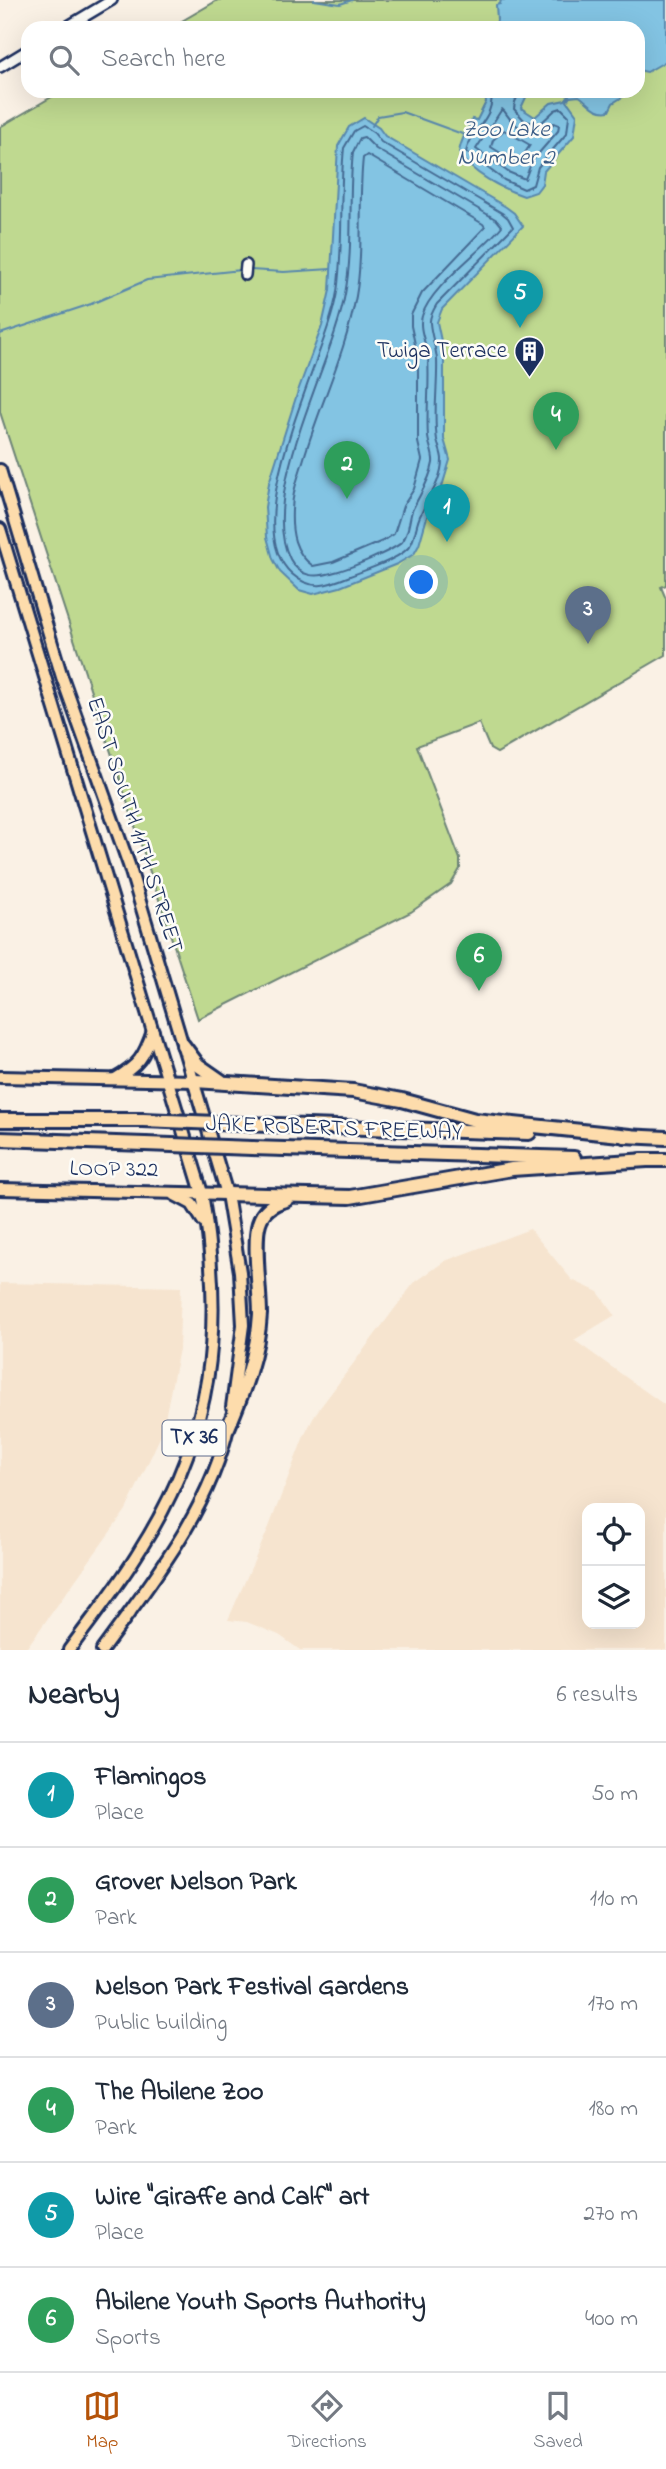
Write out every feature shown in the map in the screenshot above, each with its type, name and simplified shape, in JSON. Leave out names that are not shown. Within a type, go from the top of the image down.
[{"type":"highway","points":[[183,1045],[198,1065],[224,1083]]},
{"type":"highway","points":[[195,1082],[353,1091],[402,1100],[475,1120],[630,1136]]},
{"type":"highway","name":"JAKE ROBERTS FREEWAY","points":[[0,1120],[143,1120],[666,1138]]},
{"type":"highway","name":"JAKE ROBERTS FREEWAY","points":[[0,1139],[666,1160]]},
{"type":"highway","points":[[227,1194],[350,1197],[512,1169],[647,1160]]},
{"type":"highway","points":[[228,1428],[245,1388],[257,1341],[260,1318],[257,1238],[259,1223],[266,1210],[275,1202],[296,1197]]},
{"type":"main road","name":"EAST SOUTH 11TH STREET","points":[[0,470],[62,677],[129,864],[227,1194]]},
{"type":"main road","name":"EAST SOUTH 11TH STREET","points":[[0,529],[202,1193]]},
{"type":"main road","points":[[112,1080],[136,1066],[153,1031]]},
{"type":"main road","points":[[0,1077],[195,1082]]},
{"type":"main road","name":"LOOP 322","points":[[0,1189],[227,1194]]},
{"type":"main road","points":[[169,1192],[192,1204],[209,1234]]},
{"type":"main road","name":"TX 36","points":[[69,1650],[141,1550],[166,1506],[191,1448],[201,1415],[212,1353],[214,1285],[202,1193]]},
{"type":"main road","name":"TX 36","points":[[102,1650],[176,1547],[212,1476],[228,1428],[236,1391],[243,1325],[240,1272],[227,1194]]},
{"type":"street","points":[[77,21],[113,0]]},
{"type":"street","points":[[0,66],[21,54]]},
{"type":"street","points":[[245,275],[246,265]]},
{"type":"shaded area","points":[[530,1229],[572,1280],[598,1292],[615,1315],[574,1340],[666,1406],[666,1650],[300,1650],[279,1635],[247,1622],[228,1620],[316,1413],[414,1283],[445,1261]]},
{"type":"shaded area","points":[[0,1283],[181,1287],[179,1349],[162,1433],[126,1510],[25,1650],[0,1650]]},
{"type":"green space","points":[[218,0],[666,0],[666,585],[661,587],[666,599],[666,655],[497,753],[490,749],[479,723],[417,746],[460,859],[460,869],[451,884],[411,912],[198,1019],[0,412],[0,127],[50,98],[645,98],[645,21],[182,21]]},
{"type":"water","points":[[501,0],[666,0],[666,61],[645,72],[645,21],[497,21],[496,5],[500,4]]},
{"type":"water","name":"Zoo Lake Number 2","points":[[485,98],[526,98],[521,108],[535,117],[551,103],[569,98],[567,101],[577,115],[574,136],[544,171],[542,184],[536,192],[524,196],[506,189],[471,167],[459,153],[462,139],[472,119],[477,120]]},
{"type":"water","name":"Zoo Lake Number 2","points":[[582,98],[621,98],[613,103],[609,111],[596,109]]},
{"type":"water","points":[[364,118],[379,128],[385,136],[506,207],[523,226],[442,309],[437,322],[444,355],[444,439],[450,460],[438,500],[427,517],[414,554],[397,564],[340,587],[313,594],[299,590],[280,572],[267,537],[265,507],[269,483],[322,326],[330,290],[338,146],[349,127]]},
{"type":"waterway","points":[[314,0],[340,4],[352,0]]},
{"type":"waterway","points":[[372,126],[378,116],[402,112],[465,135]]},
{"type":"waterway","points":[[250,270],[284,272],[331,269]]},
{"type":"waterway","points":[[0,334],[91,304],[147,280],[241,270]]},
{"type":"place","name":"Wire \"Giraffe and Calf\" art","points":[[520,328]]},
{"type":"place","name":"Twiga Terrace","points":[[530,378]]},
{"type":"place","name":"The Abilene Zoo","points":[[556,450]]},
{"type":"place","name":"Grover Nelson Park","points":[[347,499]]},
{"type":"place","name":"Flamingos","points":[[447,542]]},
{"type":"place","name":"Nelson Park Festival Gardens","points":[[588,644]]},
{"type":"place","name":"Abilene Youth Sports Authority","points":[[479,991]]}]
